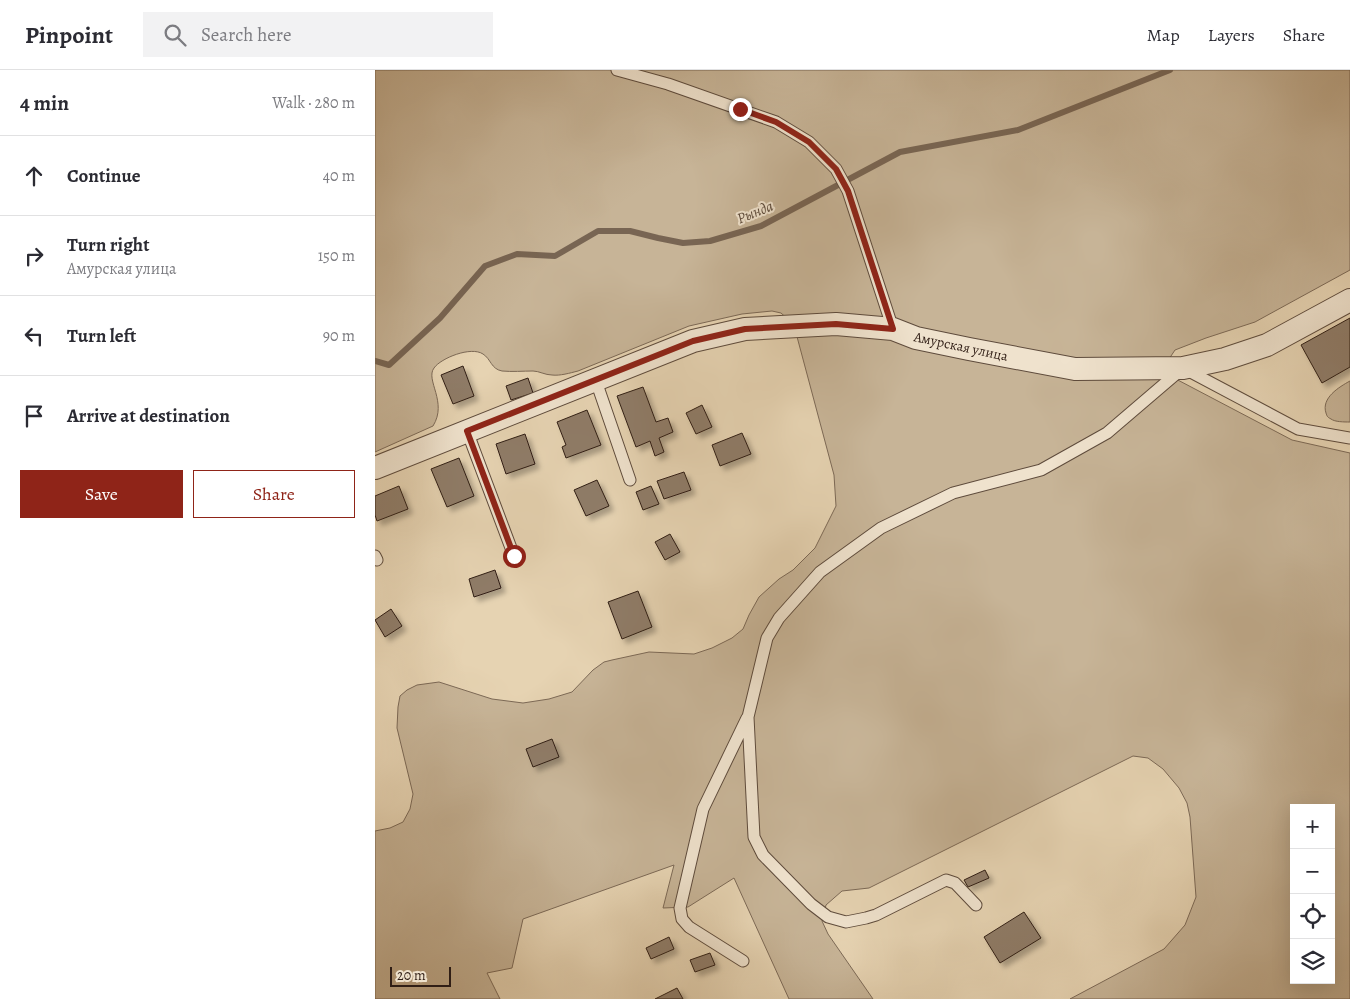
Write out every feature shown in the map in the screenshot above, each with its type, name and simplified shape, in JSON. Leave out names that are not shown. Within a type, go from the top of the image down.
[{"type":"street","name":"Амурская улица","points":[[375,468],[693,341],[745,329],[836,324],[893,329],[917,338],[960,348],[1075,369],[1183,368],[1225,359],[1267,345],[1350,300]]},
{"type":"lane","points":[[617,70],[668,84],[776,122],[809,142],[836,169],[848,191],[893,329]]},
{"type":"lane","points":[[743,961],[689,927],[682,919],[680,908],[703,809],[748,717],[767,638],[779,618],[820,572],[881,528],[944,497],[1041,470],[1107,433],[1183,368],[1297,429],[1350,438]]},
{"type":"lane","points":[[596,381],[630,480]]},
{"type":"lane","points":[[467,431],[514,556]]},
{"type":"lane","points":[[748,717],[753,837],[763,855],[811,904],[828,917],[846,922],[867,918],[946,880],[955,883],[976,905]]},
{"type":"shaded area","points":[[375,70],[1350,70],[1350,270],[1255,322],[1175,350],[1169,359],[1174,378],[1292,440],[1350,453],[1350,999],[1070,999],[1164,949],[1185,925],[1196,897],[1190,817],[1187,803],[1179,788],[1163,769],[1148,758],[1133,756],[869,888],[842,891],[826,905],[822,921],[828,934],[873,999],[789,999],[734,878],[688,907],[663,908],[674,865],[523,919],[512,968],[487,973],[500,999],[375,999],[375,831],[390,828],[403,822],[410,809],[413,794],[397,728],[400,696],[417,685],[439,682],[492,699],[523,703],[549,699],[572,692],[593,670],[604,662],[649,652],[694,654],[712,648],[732,638],[743,629],[759,597],[779,579],[793,570],[815,548],[836,506],[834,475],[796,333],[790,321],[781,313],[772,311],[742,314],[689,326],[578,371],[562,375],[549,375],[533,371],[502,371],[493,366],[486,356],[478,352],[471,351],[457,354],[443,360],[434,368],[432,373],[438,400],[437,417],[433,426],[375,452]]},
{"type":"shaded area","points":[[1350,381],[1350,422],[1340,422],[1329,418],[1325,408],[1328,398],[1341,386]]},
{"type":"building","points":[[1350,318],[1350,367],[1322,383],[1301,345]]},
{"type":"building","points":[[463,366],[474,396],[453,404],[441,375]]},
{"type":"building","points":[[528,378],[533,393],[511,400],[506,386]]},
{"type":"building","points":[[643,387],[656,422],[668,418],[673,432],[659,438],[664,452],[655,456],[650,441],[636,447],[617,396]]},
{"type":"building","points":[[702,405],[712,427],[696,434],[686,413]]},
{"type":"building","points":[[587,410],[601,445],[566,458],[562,447],[566,445],[557,422]]},
{"type":"building","points":[[742,433],[751,454],[720,466],[712,445]]},
{"type":"building","points":[[525,434],[535,464],[506,474],[496,444]]},
{"type":"building","points":[[459,458],[474,496],[447,507],[431,469]]},
{"type":"building","points":[[684,472],[691,490],[664,499],[657,481]]},
{"type":"building","points":[[597,480],[609,506],[586,516],[574,490]]},
{"type":"building","points":[[399,486],[408,509],[377,521],[375,515],[375,496]]},
{"type":"building","points":[[651,486],[659,504],[643,510],[636,492]]},
{"type":"building","points":[[670,534],[680,552],[665,560],[655,542]]},
{"type":"building","points":[[495,570],[501,588],[474,597],[469,579]]},
{"type":"building","points":[[638,591],[652,627],[622,639],[608,602]]},
{"type":"building","points":[[391,609],[402,626],[385,637],[375,620]]},
{"type":"building","points":[[552,739],[559,757],[533,767],[526,749]]},
{"type":"building","points":[[985,870],[989,878],[968,887],[964,880]]},
{"type":"building","points":[[1024,912],[1041,938],[1000,963],[984,937]]},
{"type":"building","points":[[669,937],[674,949],[651,959],[646,948]]},
{"type":"building","points":[[710,953],[715,965],[695,972],[690,960]]},
{"type":"building","points":[[677,988],[683,999],[655,999]]},
{"type":"waterway","name":"Рында","points":[[375,361],[389,365],[440,318],[485,266],[517,254],[555,256],[598,231],[630,231],[683,243],[710,241],[761,226],[900,152],[1018,130],[1170,70]]},
{"type":"route","points":[[514,556],[467,431],[693,341],[745,329],[836,324],[893,329],[848,191],[836,169],[809,142],[776,122],[740,109]]}]
